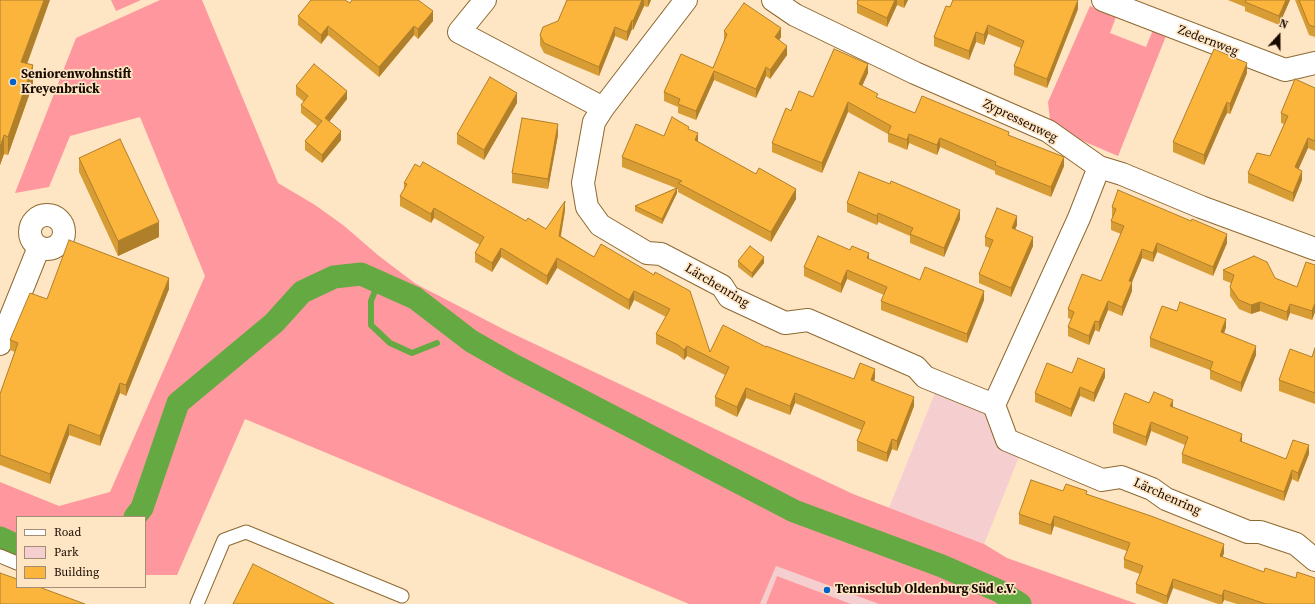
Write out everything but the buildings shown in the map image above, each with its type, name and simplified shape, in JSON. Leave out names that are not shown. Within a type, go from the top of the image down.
[{"type":"street","points":[[485,0],[459,32],[603,108]]},
{"type":"street","name":"Lärchenring","points":[[686,0],[603,108],[594,122],[583,183],[587,207],[600,225],[647,253],[662,254],[722,286],[729,297],[785,323],[808,320],[916,367],[925,377],[994,405],[1007,440],[1102,480],[1121,477],[1152,489],[1166,499],[1248,532],[1260,532],[1296,544],[1315,560]]},
{"type":"street","name":"Zypressenweg","points":[[773,0],[795,15],[904,68],[1048,131],[1099,166],[1201,207],[1315,249]]},
{"type":"street","name":"Zedernweg","points":[[1103,0],[1285,70],[1315,63]]},
{"type":"street","points":[[994,405],[1080,218],[1099,166]]},
{"type":"street","points":[[0,344],[39,247]]},
{"type":"lane","points":[[197,604],[224,540],[246,532],[402,596]]},
{"type":"lane","points":[[0,556],[16,563]]},
{"type":"green space","points":[[939,383],[994,405],[1025,448],[1018,459],[984,544],[889,508]]},
{"type":"green space","name":"Tennisclub Oldenburg Süd e.V.","points":[[776,566],[879,604],[851,604],[777,576],[766,604],[760,604]]},
{"type":"shaded area","points":[[111,0],[141,0],[116,11]]},
{"type":"shaded area","points":[[160,0],[202,0],[278,183],[315,205],[343,225],[379,256],[416,284],[505,330],[853,494],[984,544],[1007,558],[1137,604],[879,604],[776,566],[760,604],[689,604],[245,419],[177,575],[146,575],[146,516],[16,516],[16,550],[0,543],[0,482],[59,506],[110,492],[205,276],[140,117],[70,136],[49,187],[15,193],[76,38]]},
{"type":"shaded area","points":[[1090,6],[1116,17],[1110,33],[1146,47],[1153,30],[1166,36],[1118,156],[1055,129],[1050,120],[1048,102]]},
{"type":"shaded area","points":[[777,576],[851,604],[766,604]]},
{"type":"waterway","points":[[136,516],[142,508],[178,403],[274,323],[302,292],[334,277],[361,274],[415,298],[471,341],[513,365],[794,511],[942,566],[999,591],[1020,604]]},
{"type":"waterway","points":[[379,281],[371,301],[371,325],[390,343],[412,353],[437,343]]},
{"type":"waterway","points":[[0,538],[16,546]]},
{"type":"place","name":"Seniorenwohnstift Kreyenbrück","points":[[13,82]]},
{"type":"place","name":"Tennisclub Oldenburg Süd e.V.","points":[[827,590]]}]
